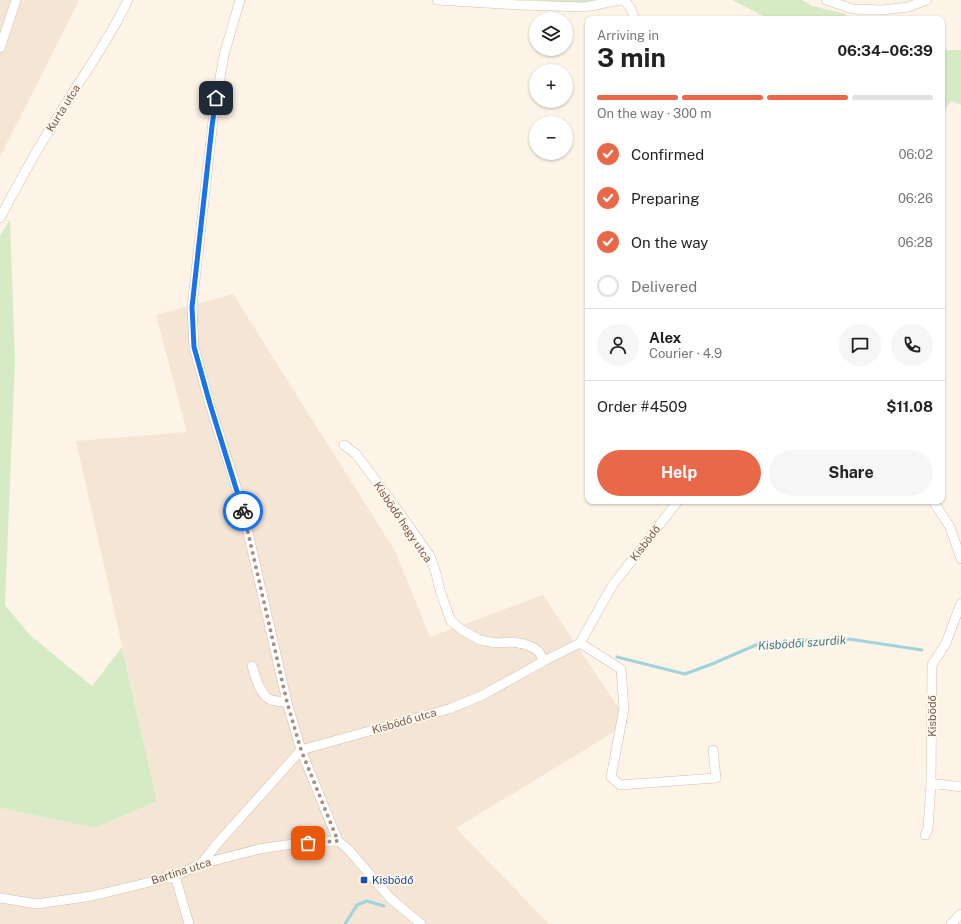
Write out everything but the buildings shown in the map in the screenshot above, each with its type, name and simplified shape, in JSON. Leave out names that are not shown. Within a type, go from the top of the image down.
[{"type":"street","points":[[0,48],[16,0]]},
{"type":"street","name":"Kurta utca","points":[[0,218],[25,172],[60,113],[90,67],[128,0]]},
{"type":"street","points":[[240,0],[224,55],[214,112],[192,307],[194,347],[210,404],[241,502],[287,702],[301,750],[338,841],[348,849],[390,898],[421,924]]},
{"type":"street","points":[[437,0],[520,5],[584,6],[620,0]]},
{"type":"street","points":[[624,0],[630,6],[633,16]]},
{"type":"street","points":[[826,0],[853,9],[882,10],[908,7],[927,0]]},
{"type":"street","name":"Kisbödő hegy utca","points":[[344,445],[356,454],[430,556],[443,599],[452,621],[462,630],[480,640],[496,643],[512,642],[524,644],[534,648],[539,652],[544,661]]},
{"type":"street","name":"Kisbödő","points":[[580,643],[612,586],[676,504]]},
{"type":"street","points":[[935,504],[950,528],[961,559]]},
{"type":"street","name":"Kisbödő","points":[[925,835],[928,829],[931,783],[932,665],[946,643],[961,603]]},
{"type":"street","points":[[580,643],[621,669],[624,708],[611,777],[620,785],[716,778],[713,750]]},
{"type":"street","name":"Kisbödő utca","points":[[301,750],[449,709],[483,695],[580,643]]},
{"type":"street","points":[[252,666],[260,688],[266,698],[270,700],[287,702]]},
{"type":"street","points":[[201,864],[216,845],[301,750]]},
{"type":"street","points":[[931,783],[961,787]]},
{"type":"street","name":"Bartina utca","points":[[0,898],[37,904],[92,896],[175,876],[201,864],[259,849],[293,844],[338,841]]},
{"type":"street","points":[[175,876],[189,924]]},
{"type":"street","points":[[951,924],[961,914]]},
{"type":"shaded area","points":[[0,0],[79,0],[0,157]]},
{"type":"shaded area","points":[[233,294],[395,551],[430,637],[543,595],[629,723],[456,828],[549,924],[0,924],[0,808],[95,828],[157,801],[76,441],[187,432],[156,315]]},
{"type":"green space","points":[[437,0],[620,0],[585,7]]},
{"type":"green space","points":[[732,0],[802,0],[812,6],[846,14],[846,16],[763,16]]},
{"type":"green space","points":[[945,50],[961,50],[961,105],[951,101],[945,109]]},
{"type":"green space","points":[[10,219],[15,361],[5,605],[30,635],[92,686],[122,647],[157,801],[95,828],[0,808],[0,236]]},
{"type":"waterway","name":"Kisbödői szurdik","points":[[617,657],[685,674],[756,645],[809,640],[849,639],[922,650]]},
{"type":"waterway","points":[[345,924],[357,905],[367,901],[384,906]]},
{"type":"way so far","points":[[243,511],[287,702],[301,750],[338,841],[308,843]]},
{"type":"place","name":"Kisbödő","points":[[364,880]]},
{"type":"route","points":[[216,98],[192,307],[194,347],[243,511]]}]
